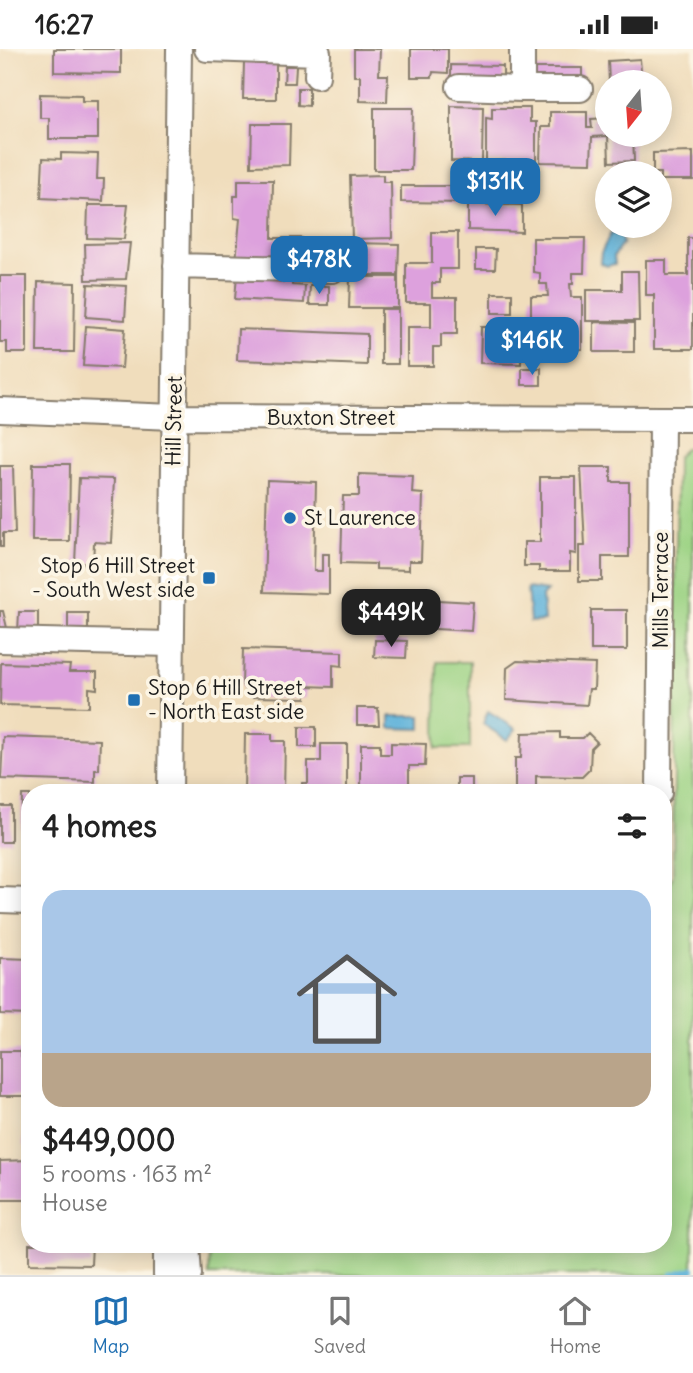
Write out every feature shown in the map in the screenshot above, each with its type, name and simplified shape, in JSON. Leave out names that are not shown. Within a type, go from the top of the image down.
[{"type":"street","name":"Hill Street","points":[[170,784],[179,49]]},
{"type":"street","points":[[207,49],[318,53],[317,76]]},
{"type":"street","points":[[522,49],[522,89]]},
{"type":"street","points":[[459,87],[580,89]]},
{"type":"street","points":[[176,266],[332,270]]},
{"type":"street","name":"Buxton Street","points":[[0,410],[174,417],[662,419]]},
{"type":"street","points":[[662,419],[693,419]]},
{"type":"street","name":"Mills Terrace","points":[[659,784],[662,419]]},
{"type":"street","points":[[0,640],[171,644]]},
{"type":"street","points":[[0,900],[21,901]]},
{"type":"street","points":[[166,1253],[166,1275]]},
{"type":"street","points":[[188,1253],[189,1275]]},
{"type":"green space","points":[[685,448],[693,448],[693,1275],[209,1275],[210,1253],[672,1253],[672,878],[677,457]]},
{"type":"green space","points":[[437,662],[470,662],[470,748],[436,748]]},
{"type":"water","points":[[608,238],[621,238],[623,243],[614,256],[615,264],[607,266],[600,263],[601,253]]},
{"type":"water","points":[[527,588],[547,591],[542,596],[544,621],[530,622]]},
{"type":"water","points":[[488,711],[516,729],[507,740],[483,724]]},
{"type":"water","points":[[390,716],[421,716],[421,729],[390,728]]},
{"type":"building","points":[[54,49],[121,49],[121,73],[54,72]]},
{"type":"building","points":[[354,49],[380,49],[379,75],[388,75],[387,102],[360,101],[360,76],[354,76]]},
{"type":"building","points":[[411,49],[448,49],[448,73],[433,72],[432,77],[411,77]]},
{"type":"building","points":[[640,59],[641,70],[608,70],[608,61]]},
{"type":"building","points":[[276,61],[276,99],[243,99],[244,62]]},
{"type":"building","points":[[451,65],[503,66],[503,84],[451,83]]},
{"type":"building","points":[[285,66],[296,66],[295,83],[284,83]]},
{"type":"building","points":[[530,68],[582,68],[582,86],[530,86]]},
{"type":"building","points":[[298,88],[309,88],[309,106],[298,105]]},
{"type":"building","points":[[40,94],[82,95],[82,101],[98,101],[98,139],[49,139],[49,118],[40,118]]},
{"type":"building","points":[[451,106],[483,107],[482,162],[451,161]]},
{"type":"building","points":[[374,108],[413,108],[411,170],[374,170]]},
{"type":"building","points":[[492,108],[530,108],[530,122],[536,122],[536,160],[486,161],[486,118],[492,119]]},
{"type":"building","points":[[550,112],[587,112],[587,128],[592,128],[591,119],[595,119],[591,163],[540,162],[541,127],[550,127]]},
{"type":"building","points":[[252,124],[290,124],[289,165],[251,166]]},
{"type":"building","points":[[608,147],[633,147],[634,161],[609,161]]},
{"type":"building","points":[[693,152],[693,180],[672,180],[672,161],[653,161],[653,153]]},
{"type":"building","points":[[61,153],[98,154],[97,179],[104,179],[103,201],[41,198],[43,158],[61,159]]},
{"type":"building","points":[[383,175],[383,182],[391,182],[392,238],[352,239],[350,176]]},
{"type":"building","points":[[238,180],[273,180],[272,238],[302,238],[302,250],[292,250],[292,261],[236,261],[240,219],[234,218],[234,196],[238,196]]},
{"type":"building","points":[[401,186],[466,186],[466,203],[401,202]]},
{"type":"building","points":[[468,204],[522,205],[522,232],[468,230]]},
{"type":"building","points":[[88,205],[128,205],[124,239],[87,238]]},
{"type":"building","points":[[432,232],[458,232],[458,269],[440,269],[440,283],[432,283],[432,297],[457,297],[457,334],[441,334],[441,347],[433,347],[433,366],[407,366],[407,327],[431,327],[431,303],[406,303],[406,263],[432,263]]},
{"type":"building","points":[[533,238],[585,238],[584,273],[573,273],[573,284],[570,284],[571,297],[582,297],[582,349],[531,350],[531,296],[548,296],[547,284],[540,284],[540,273],[533,272]]},
{"type":"building","points":[[688,238],[693,238],[693,349],[654,349],[654,295],[646,295],[646,260],[666,260],[666,275],[688,275]]},
{"type":"building","points":[[309,242],[329,242],[329,261],[309,261]]},
{"type":"building","points":[[130,243],[126,279],[86,280],[85,244]]},
{"type":"building","points":[[350,243],[399,244],[398,275],[350,275]]},
{"type":"building","points":[[476,249],[496,249],[495,269],[476,269]]},
{"type":"building","points":[[622,271],[638,271],[639,321],[586,321],[586,290],[622,290]]},
{"type":"building","points":[[237,275],[292,278],[292,285],[305,286],[304,303],[235,299]]},
{"type":"building","points":[[0,276],[27,276],[27,353],[7,353],[7,342],[0,342]]},
{"type":"building","points":[[350,277],[398,277],[398,308],[349,308]]},
{"type":"building","points":[[38,282],[75,283],[74,352],[37,352]]},
{"type":"building","points":[[88,284],[127,286],[125,320],[86,317]]},
{"type":"building","points":[[310,286],[329,286],[329,305],[309,305]]},
{"type":"building","points":[[492,293],[512,293],[512,313],[492,313]]},
{"type":"building","points":[[381,309],[398,309],[398,364],[381,364]]},
{"type":"building","points":[[594,322],[634,323],[634,352],[594,352]]},
{"type":"building","points":[[86,326],[125,329],[122,368],[83,366]]},
{"type":"building","points":[[481,327],[522,327],[521,364],[480,363]]},
{"type":"building","points":[[238,329],[367,334],[367,365],[237,360]]},
{"type":"building","points":[[522,368],[541,368],[541,385],[522,385]]},
{"type":"building","points":[[33,464],[70,464],[69,541],[32,541]]},
{"type":"building","points":[[0,466],[13,466],[15,533],[3,533],[3,547],[0,547]]},
{"type":"building","points":[[581,467],[611,467],[611,482],[629,482],[629,557],[602,557],[602,581],[579,581],[579,546],[585,546]]},
{"type":"building","points":[[359,474],[413,476],[412,493],[423,494],[421,561],[409,561],[409,570],[376,569],[376,564],[341,563],[343,496],[359,496]]},
{"type":"building","points":[[540,477],[576,477],[576,554],[570,553],[570,571],[539,571],[539,566],[524,566],[524,542],[540,542]]},
{"type":"building","points":[[79,478],[114,479],[111,543],[94,542],[93,564],[75,563]]},
{"type":"building","name":"St Laurence","points":[[267,480],[316,482],[314,571],[322,571],[322,554],[329,554],[329,594],[264,592]]},
{"type":"building","points":[[419,599],[473,602],[471,631],[417,628]]},
{"type":"building","points":[[591,610],[627,610],[627,650],[591,650]]},
{"type":"building","points":[[0,611],[3,611],[8,632],[0,631]]},
{"type":"building","points":[[19,612],[38,612],[38,632],[18,632]]},
{"type":"building","points":[[68,613],[88,613],[88,633],[68,633]]},
{"type":"building","points":[[375,640],[407,641],[406,658],[374,657]]},
{"type":"building","points":[[243,649],[342,652],[342,666],[333,665],[333,687],[306,686],[306,698],[251,697],[242,685]]},
{"type":"building","points":[[517,661],[595,664],[594,689],[589,689],[587,705],[506,700],[507,668]]},
{"type":"building","points":[[1,663],[70,665],[69,672],[97,672],[97,689],[89,688],[89,707],[0,705]]},
{"type":"building","points":[[357,708],[378,708],[379,725],[357,725]]},
{"type":"building","points":[[299,727],[316,727],[316,747],[299,747]]},
{"type":"building","points":[[560,732],[560,738],[583,738],[588,733],[597,742],[591,748],[590,769],[582,777],[536,776],[536,784],[515,784],[515,758],[521,758],[522,733]]},
{"type":"building","points":[[245,734],[272,734],[272,741],[285,741],[284,784],[244,784]]},
{"type":"building","points":[[3,737],[100,740],[99,770],[95,770],[95,782],[1,779]]},
{"type":"building","points":[[391,743],[426,744],[425,766],[409,766],[409,784],[361,784],[361,744],[380,744],[380,754],[391,754]]},
{"type":"building","points":[[321,744],[347,744],[347,784],[302,784],[308,783],[308,761],[321,761]]},
{"type":"building","points":[[457,778],[472,778],[472,784],[457,784]]},
{"type":"building","points":[[0,806],[11,806],[11,842],[0,842]]},
{"type":"building","points":[[0,958],[21,959],[21,1015],[0,1014]]},
{"type":"building","points":[[0,1051],[21,1051],[21,1096],[0,1096]]},
{"type":"building","points":[[21,1160],[21,1200],[0,1200],[0,1161]]},
{"type":"building","points":[[29,1253],[92,1253],[91,1265],[29,1264]]},
{"type":"waterway","points":[[672,1275],[693,1269]]},
{"type":"place","name":"St Laurence","points":[[290,518]]},
{"type":"place","name":"Stop 6 Hill Street - South West side","points":[[209,578]]},
{"type":"place","name":"Stop 6 Hill Street - North East side","points":[[134,700]]}]
